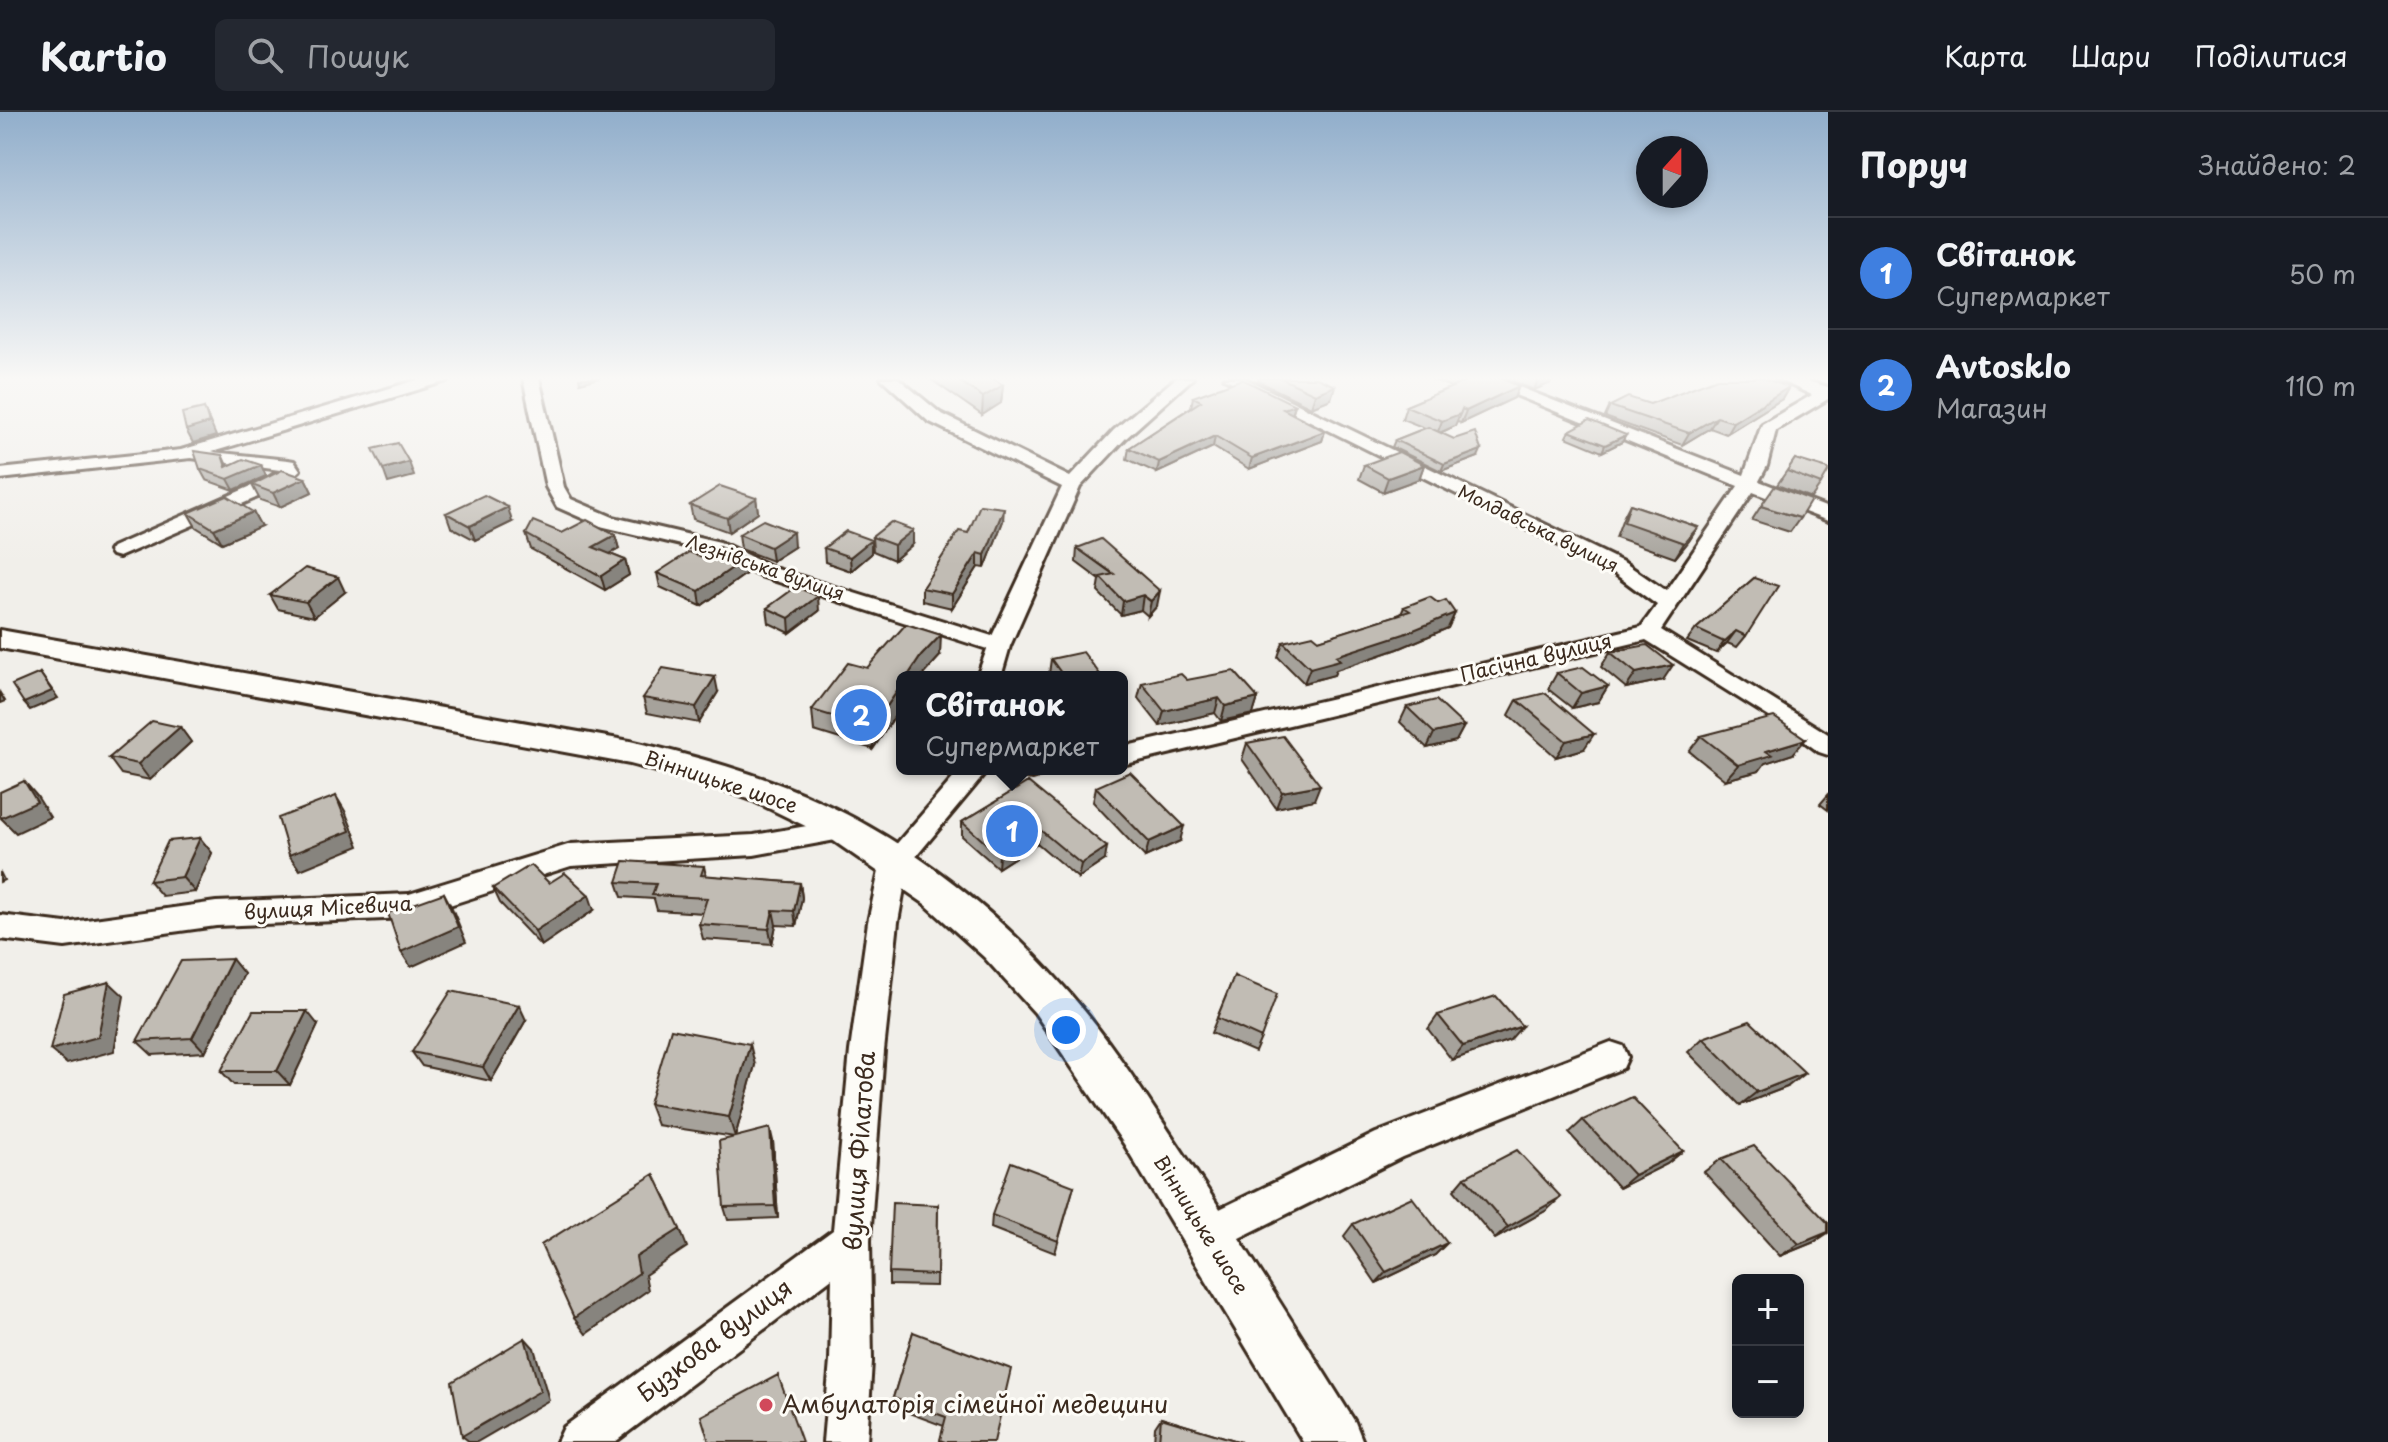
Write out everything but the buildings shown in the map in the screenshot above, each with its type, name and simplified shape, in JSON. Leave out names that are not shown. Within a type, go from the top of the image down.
[{"type":"main road","name":"Вінницьке шосе","points":[[0,639],[550,737],[658,760],[774,796],[842,830],[895,862],[989,937],[1049,1000],[1134,1118],[1335,1442]]},
{"type":"street","points":[[183,455],[233,440]]},
{"type":"street","name":"Лезнівська вулиця","points":[[545,440],[555,487],[564,503],[582,513],[607,522],[713,546],[767,572],[999,646]]},
{"type":"street","points":[[981,440],[1072,485]]},
{"type":"street","points":[[991,671],[999,646],[1072,485],[1114,440]]},
{"type":"street","name":"Молдавська вулиця","points":[[1359,440],[1618,567],[1668,603]]},
{"type":"street","points":[[1636,440],[1828,515]]},
{"type":"street","points":[[1765,440],[1758,466],[1748,485],[1649,632],[1791,719],[1828,746]]},
{"type":"street","points":[[0,474],[183,455],[274,462],[288,465],[291,470],[274,483],[119,551]]},
{"type":"street","name":"Пасічна вулиця","points":[[1128,755],[1649,632]]},
{"type":"street","points":[[895,862],[971,775]]},
{"type":"street","name":"вулиця Місевича","points":[[0,927],[65,935],[216,914],[409,906],[571,855],[754,845],[842,830]]},
{"type":"street","name":"вулиця Філатова","points":[[845,1442],[851,1361],[851,1240],[867,1051],[883,922],[895,862]]},
{"type":"street","points":[[1208,1234],[1389,1145],[1611,1057]]},
{"type":"street","name":"Бузкова вулиця","points":[[579,1442],[851,1240]]},
{"type":"place","name":"Avtosklo","points":[[861,715]]},
{"type":"place","name":"Світанок","points":[[1012,831]]},
{"type":"place","name":"Амбулаторія сімейної медецини","points":[[766,1405]]}]
